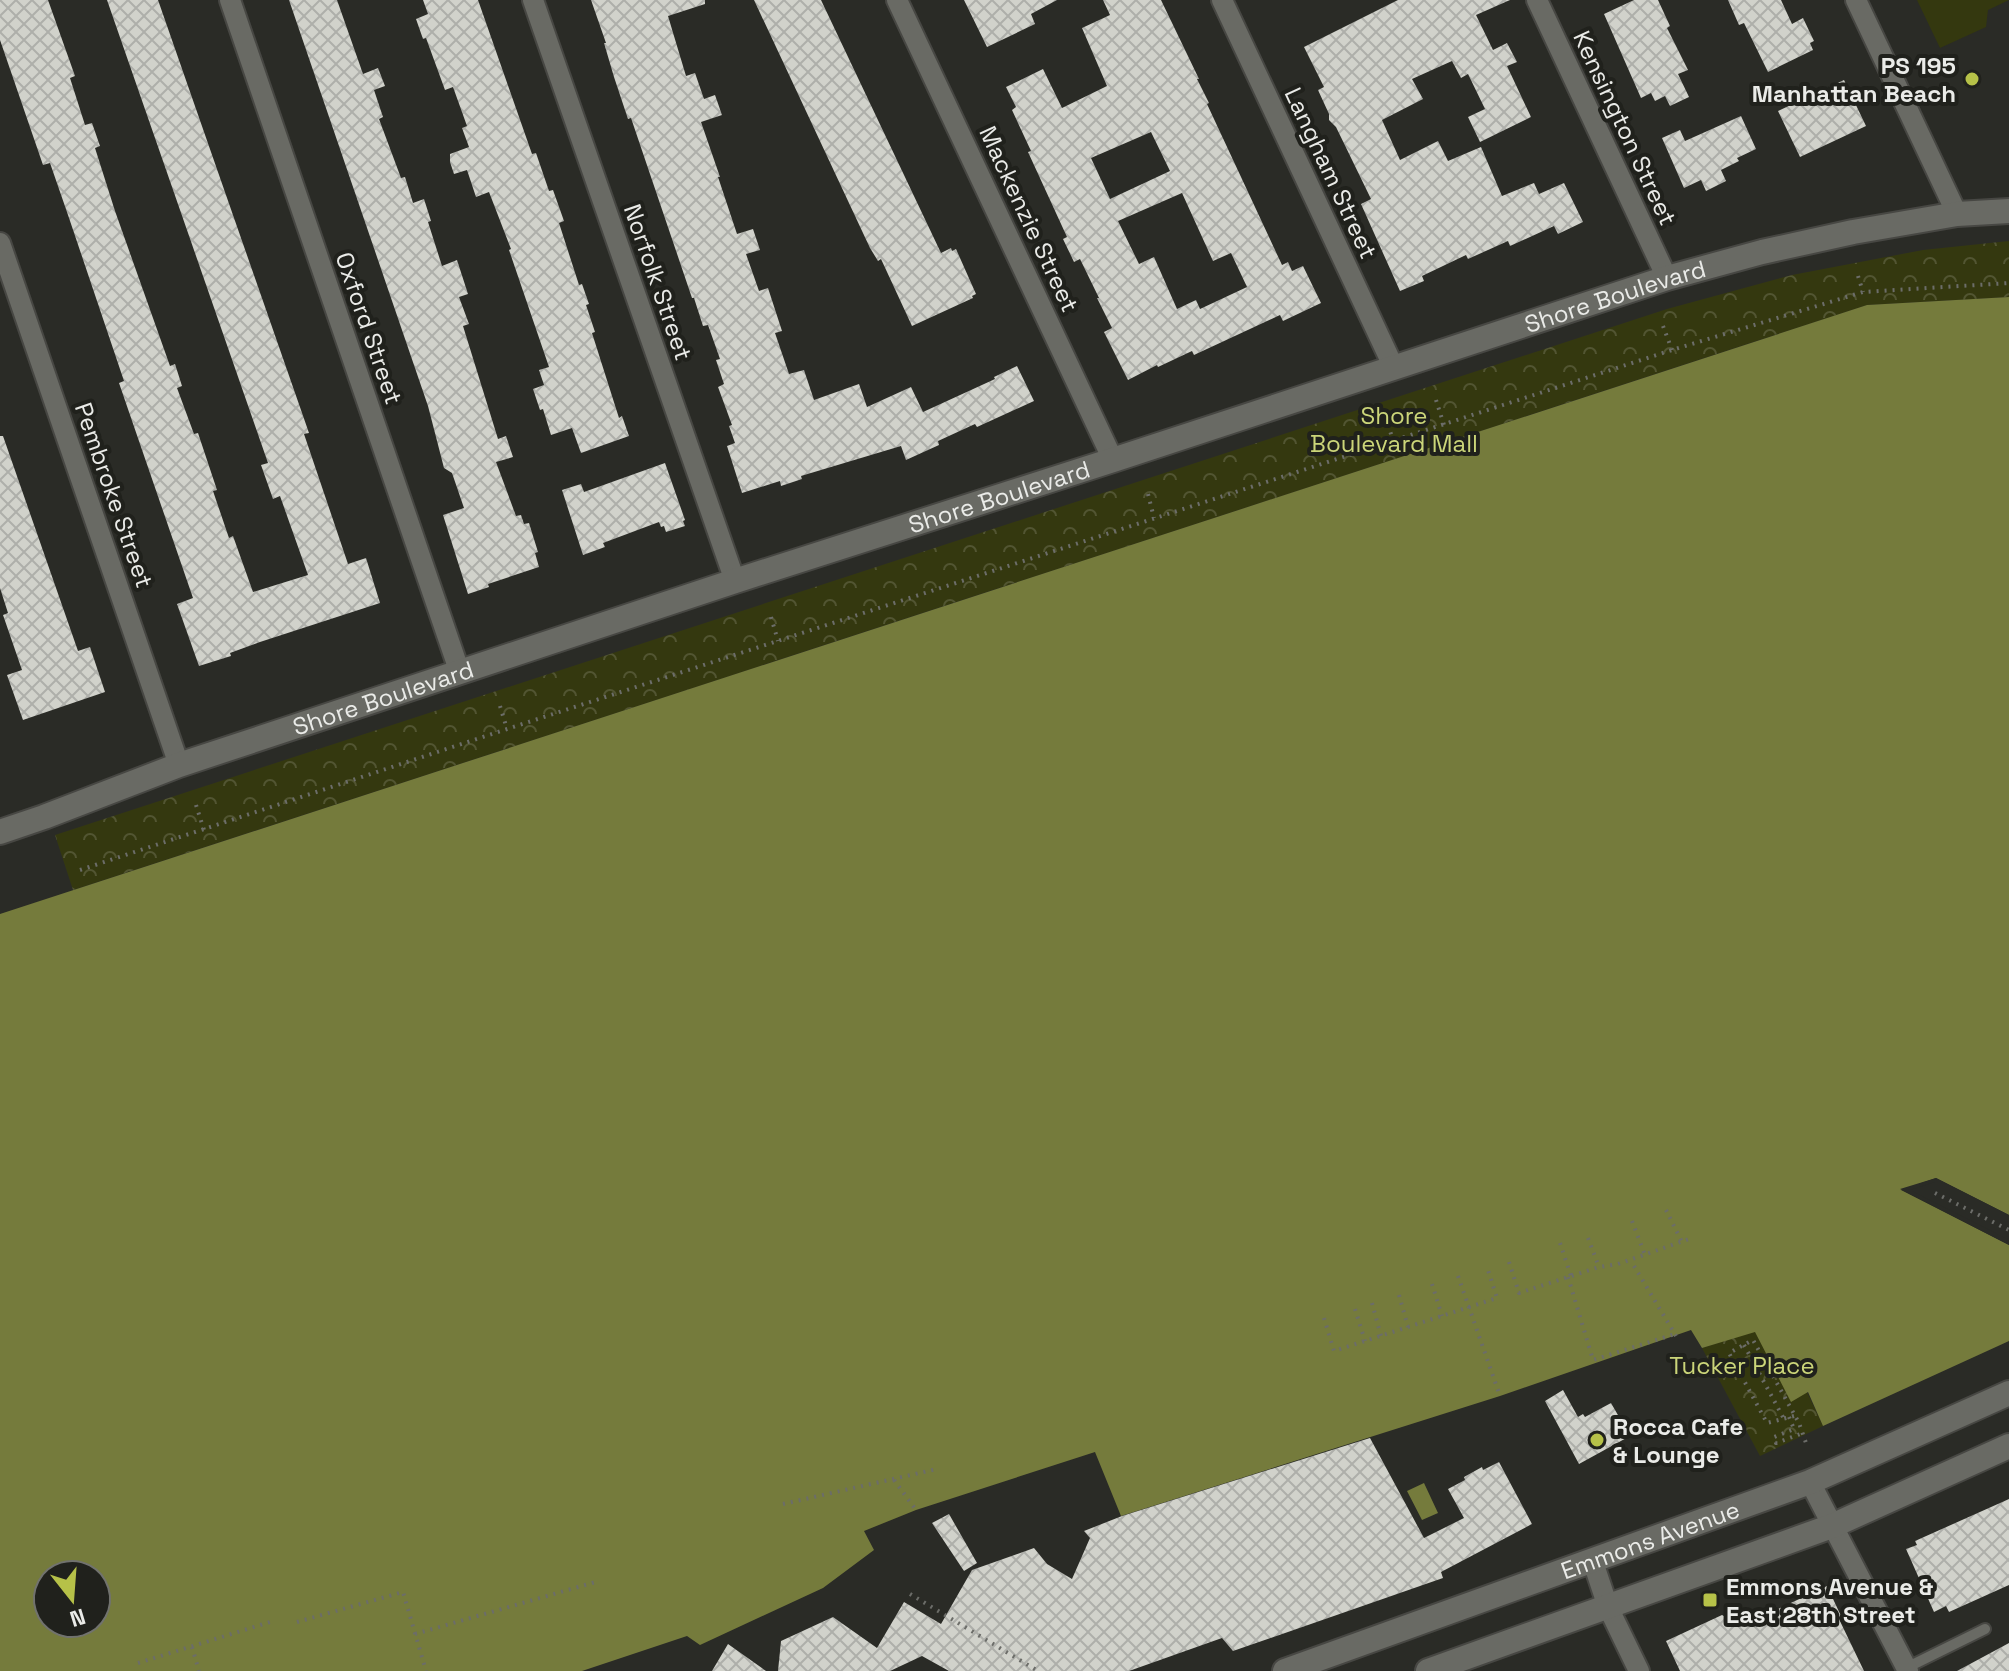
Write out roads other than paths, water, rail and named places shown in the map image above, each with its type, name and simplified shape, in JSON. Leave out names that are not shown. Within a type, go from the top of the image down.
[{"type":"main road","name":"Shore Boulevard","points":[[0,832],[179,765],[1667,278],[1823,239],[1957,214],[2009,211]]},
{"type":"main road","name":"Emmons Avenue","points":[[1285,1671],[1333,1663],[1810,1482],[2009,1393]]},
{"type":"main road","name":"Emmons Avenue","points":[[1428,1671],[1832,1526],[2009,1446]]},
{"type":"street","name":"Oxford Street","points":[[230,0],[460,673]]},
{"type":"street","name":"Norfolk Street","points":[[533,0],[735,581]]},
{"type":"street","name":"Mackenzie Street","points":[[897,0],[1113,460]]},
{"type":"street","name":"Langham Street","points":[[1222,0],[1394,368]]},
{"type":"street","name":"Kensington Street","points":[[1537,0],[1667,278]]},
{"type":"street","points":[[1856,0],[1957,214]]},
{"type":"street","name":"Pembroke Street","points":[[0,243],[179,765]]},
{"type":"street","points":[[1810,1482],[1907,1670]]},
{"type":"street","points":[[1593,1562],[1608,1607],[1639,1671]]},
{"type":"lane","points":[[1907,1670],[1985,1629]]},
{"type":"place","name":"PS 195 Manhattan Beach","points":[[1972,79]]},
{"type":"place","name":"Rocca Cafe & Lounge","points":[[1597,1440]]},
{"type":"place","name":"Emmons Avenue & East 28th Street","points":[[1710,1600]]},
{"type":"park label","name":"Shore Boulevard Mall","points":[[1394,429]]},
{"type":"park label","name":"Tucker Place","points":[[1742,1365]]}]
